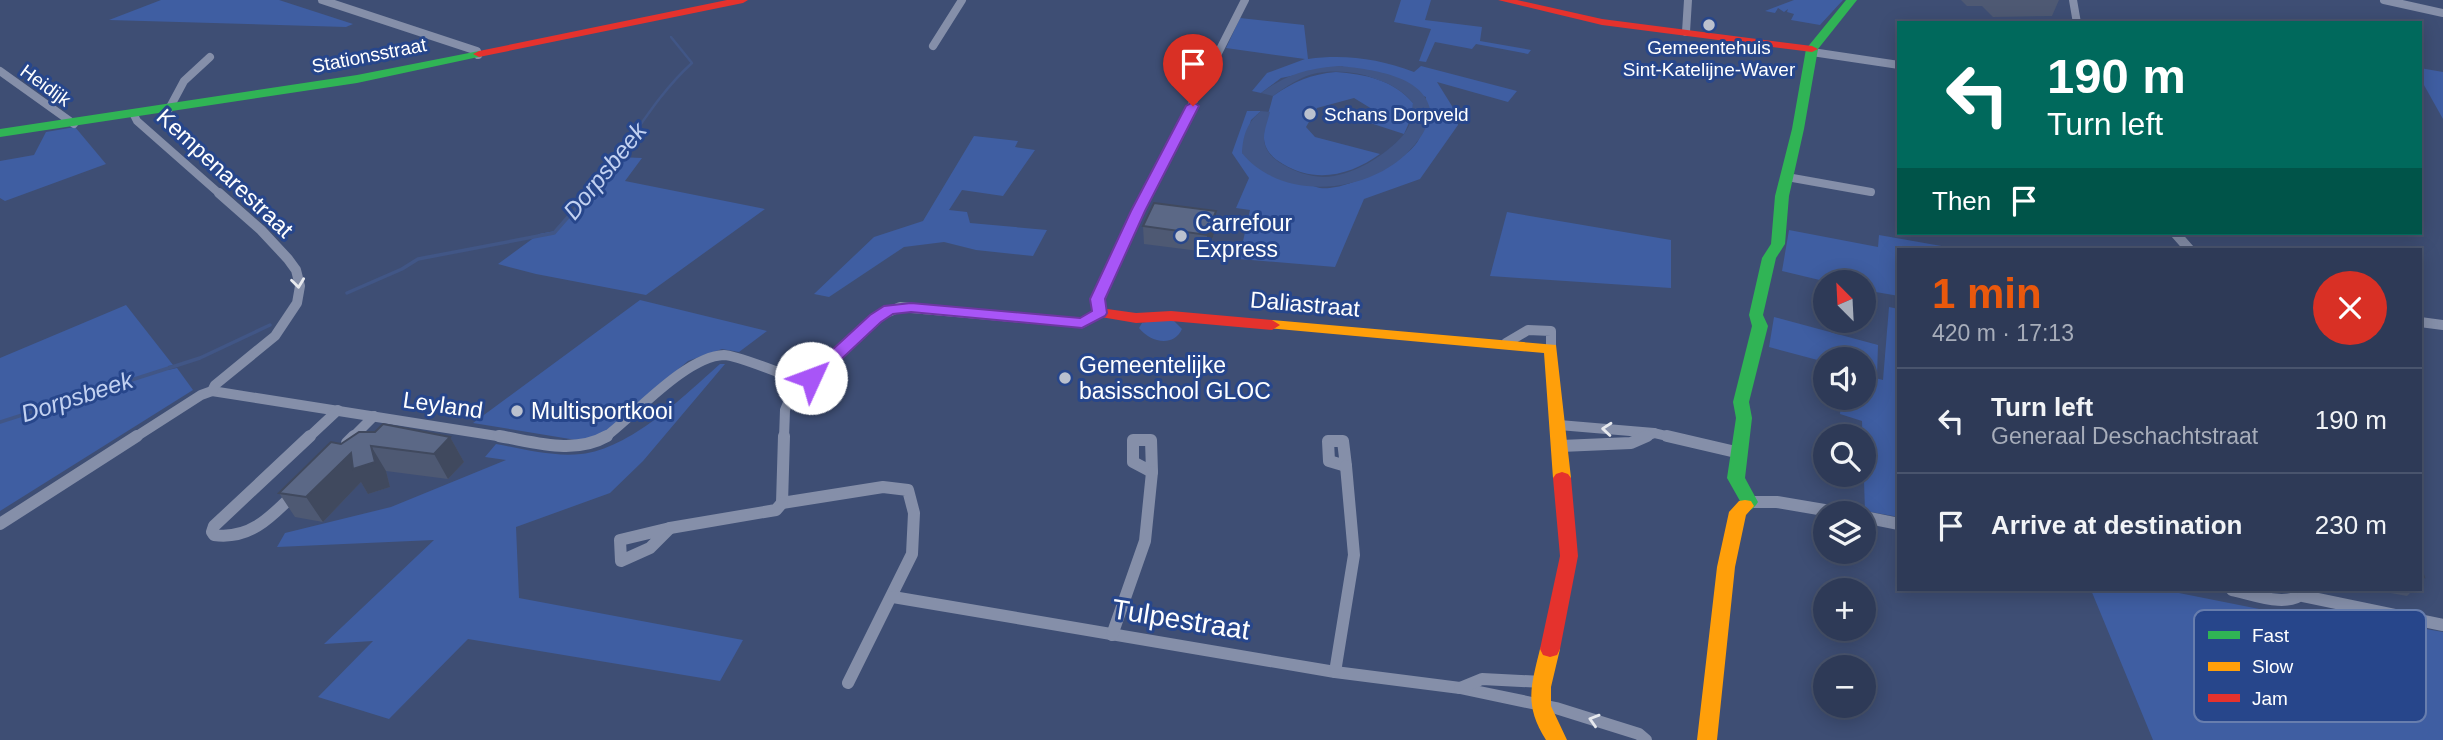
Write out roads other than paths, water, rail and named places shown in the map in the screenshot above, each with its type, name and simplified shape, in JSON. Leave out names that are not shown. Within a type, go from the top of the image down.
[{"type":"street","points":[[322,0],[477,51],[478,55]]},
{"type":"street","name":"Stationsstraat","points":[[0,134],[316,87],[743,0]]},
{"type":"street","points":[[933,46],[962,0]]},
{"type":"street","points":[[670,528],[776,510],[782,503],[785,410],[790,395],[875,318],[889,310],[900,307],[1082,323],[1100,313],[1098,299],[1138,211],[1245,0]]},
{"type":"street","points":[[1503,0],[1602,22],[1686,32],[1897,65]]},
{"type":"street","points":[[1686,32],[1688,0]]},
{"type":"street","points":[[1749,502],[1736,478],[1744,418],[1741,402],[1760,326],[1756,315],[1769,258],[1778,244],[1782,196],[1812,51],[1852,0]]},
{"type":"street","points":[[2073,0],[2077,21]]},
{"type":"street","points":[[2384,0],[2443,13]]},
{"type":"street","points":[[169,109],[184,81],[210,57]]},
{"type":"street","name":"Heidijk","points":[[0,71],[74,124]]},
{"type":"street","name":"Kempenarestraat","points":[[0,524],[212,390],[253,356],[284,325],[300,293],[296,268],[267,241],[261,230],[147,130],[134,115]]},
{"type":"street","points":[[1787,177],[1871,192]]},
{"type":"street","name":"Daliastraat","points":[[1100,313],[1136,318],[1171,316],[1551,349],[1559,425]]},
{"type":"street","points":[[2422,322],[2443,326]]},
{"type":"street","name":"Leyland","points":[[212,390],[569,447],[590,445],[606,437],[695,363],[713,355],[725,355],[806,383]]},
{"type":"street","points":[[304,485],[255,530],[230,537],[212,532],[214,526],[338,410]]},
{"type":"street","name":"Leyland","points":[[342,448],[374,416]]},
{"type":"street","points":[[1557,740],[1544,722],[1538,705],[1569,556],[1559,425],[1654,433],[1740,453]]},
{"type":"street","points":[[1561,446],[1632,443],[1654,433]]},
{"type":"street","points":[[1335,672],[1354,555],[1346,467]]},
{"type":"street","points":[[1112,635],[1145,541],[1152,472]]},
{"type":"street","points":[[782,503],[883,487],[908,489],[912,499],[912,554],[848,683]]},
{"type":"street","points":[[1707,740],[1726,567],[1738,512],[1749,502],[1777,502],[1813,508]]},
{"type":"street","points":[[1876,519],[1897,524]]},
{"type":"street","points":[[2237,591],[2287,601],[2305,593],[2378,610]]},
{"type":"street","name":"Tulpestraat","points":[[893,597],[1335,672],[1460,688],[1556,708],[1639,734],[1646,740]]},
{"type":"street","name":"Tulpestraat","points":[[1460,688],[1482,679],[1542,682]]},
{"type":"waterway","name":"Dorpsbeek","points":[[588,195],[663,94],[692,63],[671,37]]},
{"type":"waterway","name":"Dorpsbeek","points":[[347,293],[402,269],[418,259],[554,233],[589,193]]},
{"type":"waterway","name":"Dorpsbeek","points":[[0,422],[200,358],[270,325]]},
{"type":"place","name":"Gemeentehuis Sint-Katelijne-Waver","points":[[1709,25]]},
{"type":"place","name":"Schans Dorpveld","points":[[1310,114]]},
{"type":"place","name":"Carrefour Express","points":[[1181,236]]},
{"type":"place","name":"Gemeentelijke basisschool GLOC","points":[[1065,378]]},
{"type":"place","name":"Multisportkooi","points":[[517,411]]}]
